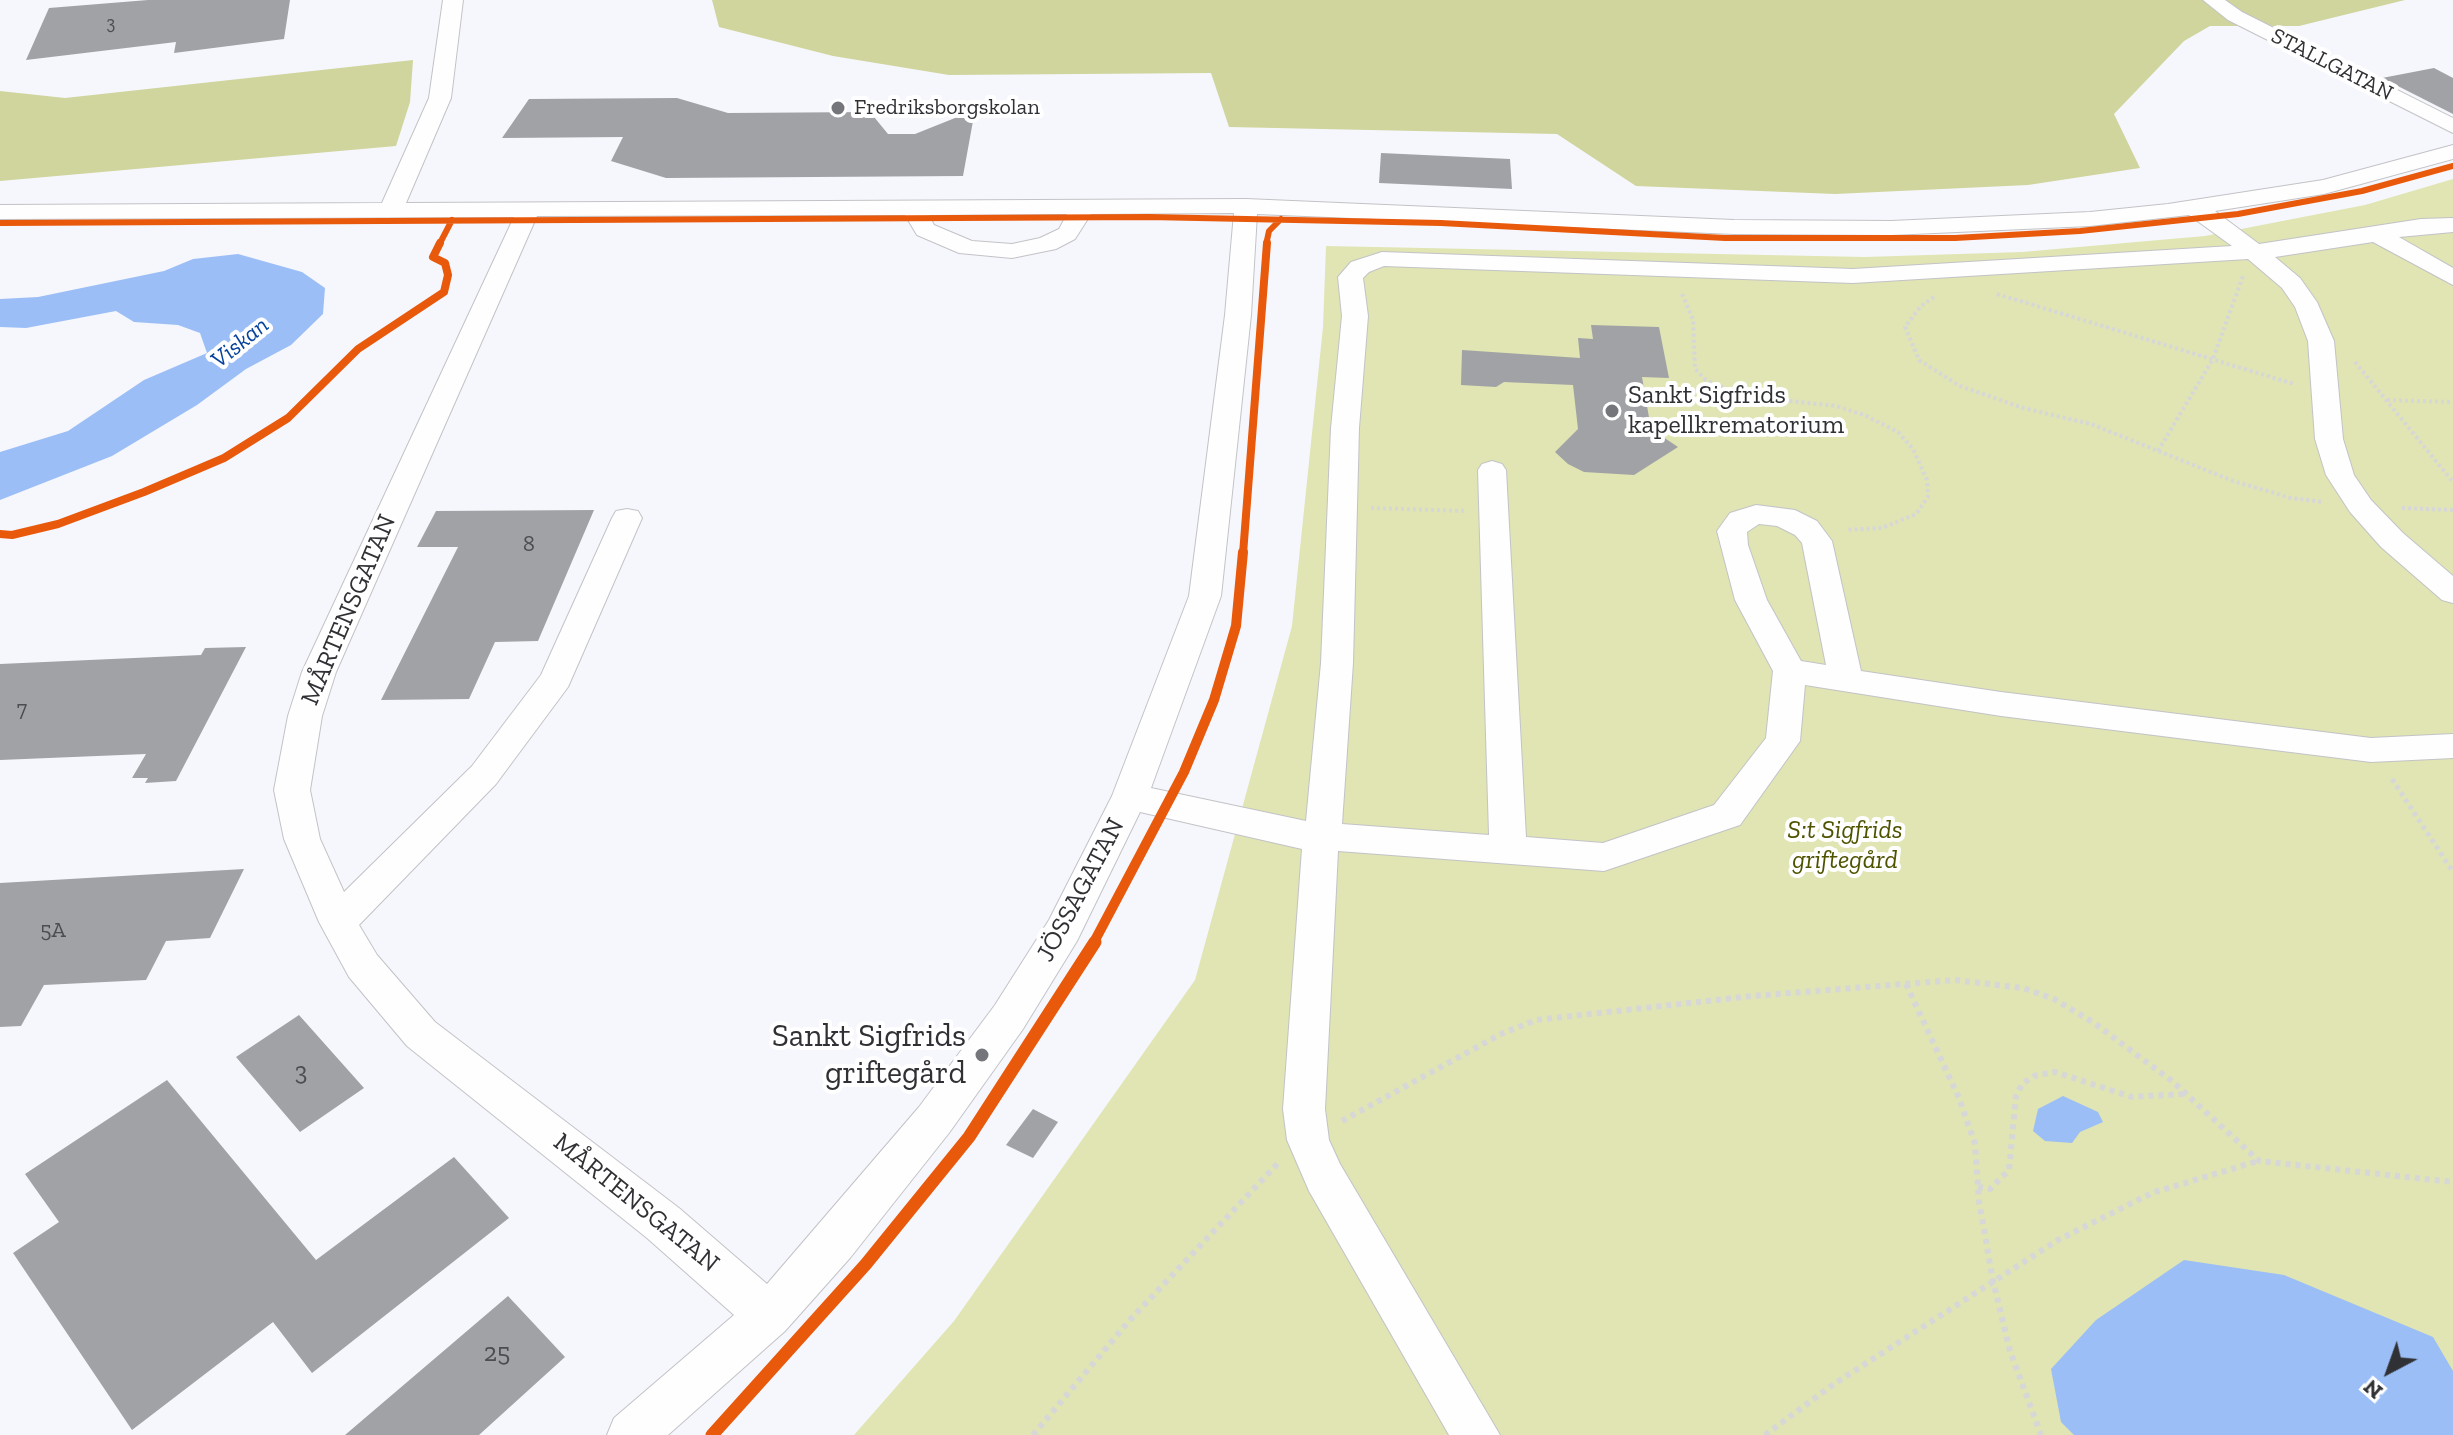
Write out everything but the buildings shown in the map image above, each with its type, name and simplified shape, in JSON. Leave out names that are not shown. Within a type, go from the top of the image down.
[{"type":"street","points":[[391,210],[440,98],[453,0]]},
{"type":"street","name":"STALLGATAN","points":[[2213,0],[2235,16],[2453,126]]},
{"type":"street","points":[[0,193],[8,212],[1246,206],[1852,228],[2075,220],[2193,207],[2324,187],[2453,152]]},
{"type":"street","points":[[913,207],[925,230],[968,248],[1012,251],[1047,244],[1071,229],[1082,205]]},
{"type":"street","name":"JÖSSAGATAN","points":[[631,1435],[769,1315],[897,1166],[1009,1017],[1063,930],[1130,796],[1205,596],[1238,315],[1246,206]]},
{"type":"street","points":[[2193,207],[2254,251],[2291,283],[2308,307],[2321,341],[2329,439],[2340,475],[2360,506],[2392,540],[2453,593]]},
{"type":"street","name":"MÅRTENSGATAN","points":[[528,211],[319,672],[305,716],[292,790],[302,839],[338,922],[363,966],[421,1034],[663,1223],[769,1315]]},
{"type":"street","points":[[1476,1435],[1365,1252],[1324,1177],[1308,1140],[1304,1109],[1316,879],[1324,837],[1337,663],[1342,506],[1355,316],[1350,277],[1371,261],[1406,260],[1667,272],[1853,276],[2093,265],[2254,251],[2453,225]]},
{"type":"street","points":[[2377,234],[2453,278]]},
{"type":"street","points":[[1492,470],[1508,850]]},
{"type":"street","points":[[1130,796],[1288,834],[1604,857],[1727,815],[1783,741],[1790,671],[1751,600],[1733,545],[1732,531],[1741,520],[1756,514],[1784,517],[1809,532],[1817,541],[1846,680]]},
{"type":"street","points":[[338,922],[484,775],[556,679],[627,518]]},
{"type":"street","points":[[1790,671],[2001,704],[2371,750],[2453,746]]},
{"type":"path","points":[[2158,451],[2213,359],[2245,270],[2278,272]]},
{"type":"path","points":[[1667,272],[1688,304],[1693,319],[1695,369],[1706,380],[1743,396],[1836,406],[1864,415],[1898,432],[1923,464],[1928,497],[1916,514],[1882,528],[1809,532]]},
{"type":"path","points":[[1988,291],[2324,393]]},
{"type":"path","points":[[1943,292],[1921,306],[1905,327],[1919,360],[1960,386],[2023,408],[2091,424],[2233,481],[2291,498],[2360,506],[2453,510]]},
{"type":"path","points":[[2321,341],[2350,356],[2453,482]]},
{"type":"path","points":[[2386,400],[2453,402]]},
{"type":"path","points":[[1342,506],[1494,512]]},
{"type":"path","points":[[2371,750],[2453,872]]},
{"type":"path","points":[[1033,1435],[1129,1321],[1287,1153],[1501,1034],[1536,1020],[1906,984],[1955,980],[1992,982],[2054,999],[2094,1023],[2185,1093],[2259,1161]]},
{"type":"path","points":[[1906,984],[1959,1098],[1975,1144],[1979,1201],[1993,1281],[2010,1351],[2041,1435]]},
{"type":"path","points":[[1978,1187],[1990,1189],[2009,1170],[2016,1096],[2022,1084],[2034,1076],[2055,1072],[2132,1097],[2169,1097],[2185,1093]]},
{"type":"path","points":[[1765,1435],[1834,1384],[2058,1240],[2152,1193],[2213,1172],[2259,1161],[2453,1182]]},
{"type":"green space","points":[[712,0],[2405,0],[2299,26],[2210,26],[2184,41],[2114,114],[2140,168],[2028,185],[1835,194],[1636,186],[1557,134],[1229,127],[1211,73],[949,75],[833,56],[719,27]]},
{"type":"green space","points":[[413,60],[410,102],[396,146],[0,181],[0,91],[65,98]]},
{"type":"green space","name":"S:t Sigfrids griftegård","points":[[2453,179],[2453,1435],[854,1435],[954,1321],[1195,980],[1292,626],[1323,327],[1326,246],[1865,257],[2022,252],[2205,236],[2365,205]]},
{"type":"water","name":"Viskan","points":[[238,254],[302,272],[325,288],[323,314],[291,345],[246,369],[197,405],[112,456],[0,500],[0,452],[68,431],[144,380],[207,353],[200,333],[178,325],[134,322],[116,311],[26,328],[0,327],[0,299],[38,297],[164,271],[193,259]]},
{"type":"water","points":[[2063,1096],[2098,1112],[2103,1122],[2080,1132],[2072,1143],[2045,1141],[2033,1131],[2038,1109]]},
{"type":"water","points":[[2184,1260],[2284,1275],[2433,1337],[2453,1371],[2453,1435],[2074,1435],[2061,1422],[2051,1369],[2096,1320]]},
{"type":"cycle path","points":[[0,223],[1149,217],[1441,223],[1725,238],[1955,238],[2080,231],[2238,214],[2362,191],[2453,166]]},
{"type":"cycle path","points":[[712,1435],[866,1264],[969,1137],[1042,1028],[1116,907],[1184,772],[1214,700],[1236,626],[1256,418],[1266,247],[1269,231],[1281,219]]},
{"type":"cycle path","points":[[0,534],[12,535],[58,524],[144,492],[224,458],[288,418],[358,349],[444,292],[448,275],[445,263],[433,257],[452,220]]},
{"type":"place","name":"Fredriksborgskolan","points":[[838,108]]},
{"type":"place","name":"Sankt Sigfrids kapellkrematorium","points":[[1612,411]]},
{"type":"place","name":"Sankt Sigfrids griftegård","points":[[982,1055]]}]
